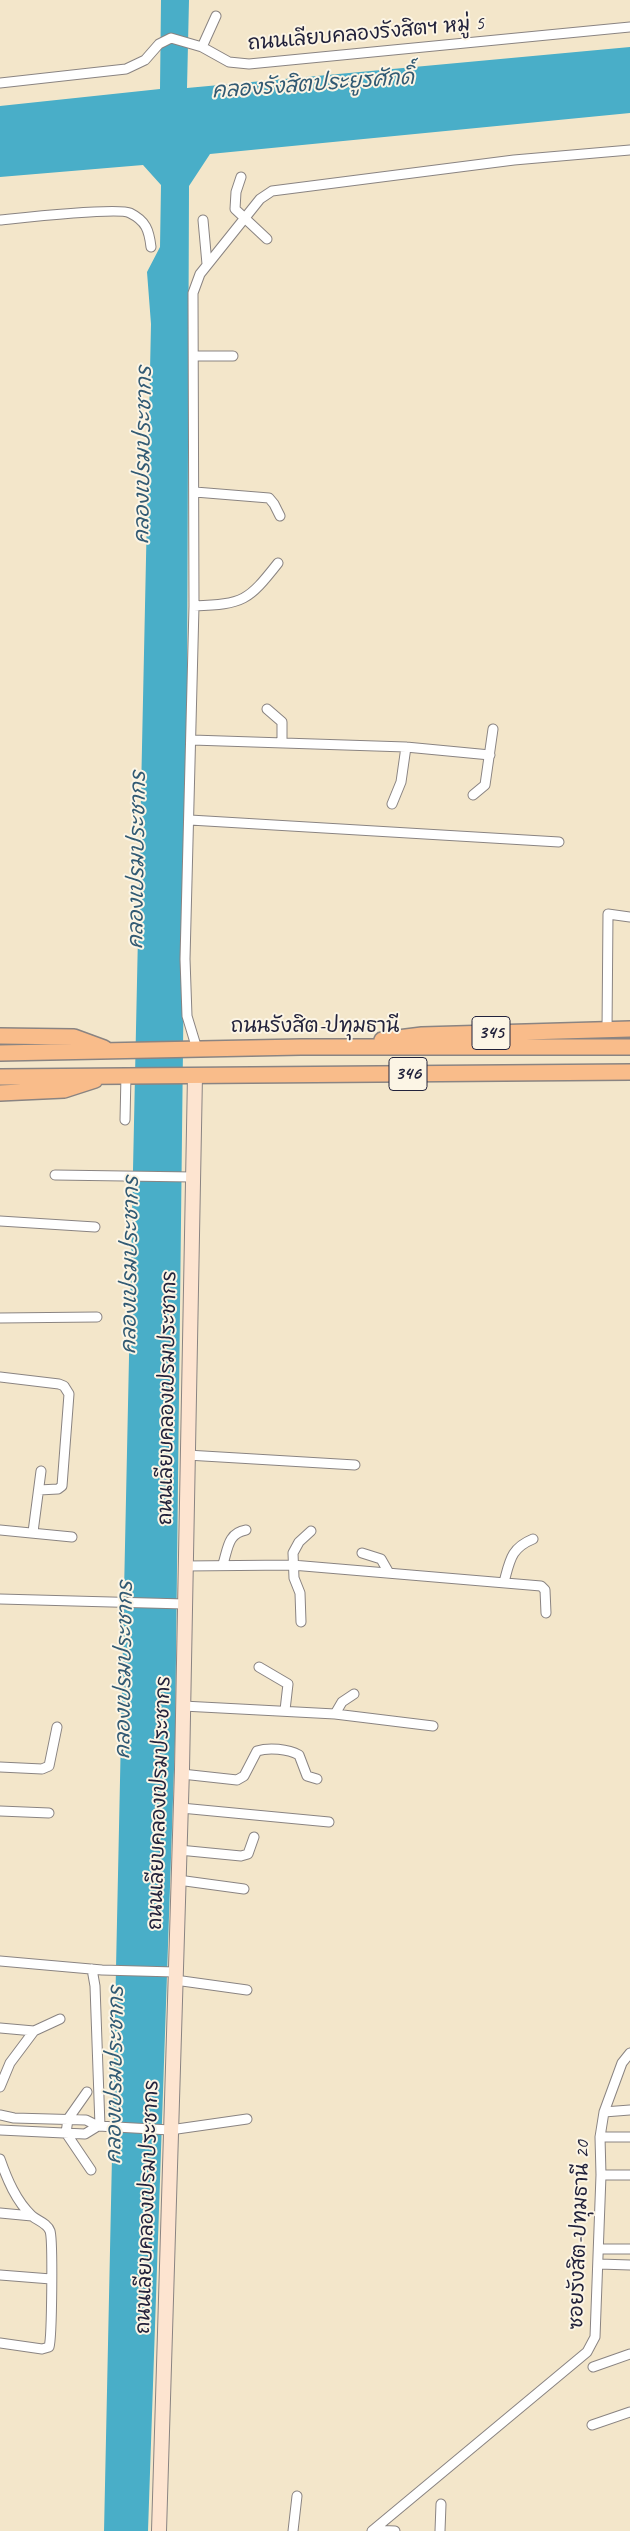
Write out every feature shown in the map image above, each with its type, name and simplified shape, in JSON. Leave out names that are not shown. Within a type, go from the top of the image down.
[{"type":"main road","name":"345","points":[[353,1047],[409,1036],[630,1029]]},
{"type":"main road","points":[[0,1036],[74,1037],[85,1039],[107,1050]]},
{"type":"main road","name":"ถนนรังสิต-ปทุมธานี","points":[[0,1053],[353,1047],[630,1047]]},
{"type":"main road","name":"346","points":[[0,1077],[630,1072]]},
{"type":"main road","points":[[0,1093],[64,1090],[122,1075]]},
{"type":"street","points":[[202,48],[216,16]]},
{"type":"street","name":"ถนนเลียบคลองรังสิตฯ หมู่ 5","points":[[0,83],[126,69],[145,60],[159,44],[171,38],[188,42],[229,62],[249,64],[630,27]]},
{"type":"street","points":[[191,1049],[186,1003],[194,606],[194,293],[200,274],[260,199],[272,191],[514,160],[630,150]]},
{"type":"street","points":[[241,177],[234,203],[235,209],[267,239]]},
{"type":"street","points":[[0,220],[124,211],[145,223],[149,231],[150,246]]},
{"type":"street","points":[[203,220],[207,264]]},
{"type":"street","points":[[194,356],[233,356]]},
{"type":"street","points":[[195,492],[269,498],[280,516]]},
{"type":"street","points":[[194,606],[242,600],[252,594],[278,563]]},
{"type":"street","points":[[267,708],[282,722],[282,743]]},
{"type":"street","points":[[473,795],[485,785],[493,729]]},
{"type":"street","points":[[192,740],[406,748],[490,754]]},
{"type":"street","points":[[392,804],[401,782],[406,748]]},
{"type":"street","points":[[190,820],[559,842]]},
{"type":"street","points":[[607,1030],[608,914],[630,917]]},
{"type":"street","points":[[122,1075],[125,1120]]},
{"type":"street","name":"ถนนเลียบคลองเปรมประชากร","points":[[159,2531],[166,2130],[182,1774],[182,1604],[185,1566],[191,1177],[190,1075]]},
{"type":"street","points":[[55,1174],[191,1177]]},
{"type":"street","points":[[0,1221],[95,1228]]},
{"type":"street","points":[[0,1318],[97,1317]]},
{"type":"street","points":[[0,1377],[59,1384],[64,1386],[69,1394],[62,1486],[58,1489],[39,1490]]},
{"type":"street","points":[[187,1455],[354,1465]]},
{"type":"street","points":[[34,1532],[41,1472]]},
{"type":"street","points":[[0,1530],[72,1537]]},
{"type":"street","points":[[223,1564],[231,1537],[238,1532],[246,1530]]},
{"type":"street","points":[[300,1622],[300,1593],[292,1565],[295,1547],[311,1531]]},
{"type":"street","points":[[504,1582],[514,1552],[520,1545],[533,1539]]},
{"type":"street","points":[[362,1553],[381,1559],[389,1573]]},
{"type":"street","points":[[185,1566],[223,1564],[292,1565],[504,1582],[543,1587],[546,1613]]},
{"type":"street","points":[[0,1599],[182,1604]]},
{"type":"street","points":[[259,1667],[288,1684],[285,1710]]},
{"type":"street","points":[[335,1714],[342,1702],[354,1694]]},
{"type":"street","points":[[183,1706],[285,1710],[433,1726]]},
{"type":"street","points":[[0,1766],[42,1769],[49,1766],[57,1727]]},
{"type":"street","points":[[182,1774],[237,1780],[244,1776],[257,1751],[262,1749],[292,1751],[299,1755],[307,1776],[317,1779]]},
{"type":"street","points":[[181,1808],[329,1822]]},
{"type":"street","points":[[0,1812],[49,1813]]},
{"type":"street","points":[[179,1850],[241,1856],[248,1854],[254,1837]]},
{"type":"street","points":[[178,1880],[244,1889]]},
{"type":"street","points":[[0,1961],[173,1975],[247,1990]]},
{"type":"street","points":[[92,1969],[95,1996],[100,2126]]},
{"type":"street","points":[[0,2087],[10,2063],[34,2031],[60,2019]]},
{"type":"street","points":[[0,2028],[34,2031]]},
{"type":"street","name":"ซอยรังสิต-ปทุมธานี 20","points":[[372,2530],[587,2352],[595,2337],[602,2175],[600,2136],[604,2112],[622,2063],[630,2053]]},
{"type":"street","points":[[87,2092],[68,2119],[66,2133],[91,2170]]},
{"type":"street","points":[[604,2112],[630,2110]]},
{"type":"street","points":[[0,2115],[14,2118],[86,2120],[100,2126],[166,2130],[247,2119]]},
{"type":"street","points":[[0,2130],[85,2134],[100,2126]]},
{"type":"street","points":[[600,2136],[630,2137]]},
{"type":"street","points":[[0,2159],[9,2185],[32,2216],[43,2223],[50,2231],[51,2279],[49,2347],[42,2348],[0,2343]]},
{"type":"street","points":[[602,2175],[630,2175]]},
{"type":"street","points":[[0,2213],[32,2216]]},
{"type":"street","points":[[599,2248],[630,2249]]},
{"type":"street","points":[[599,2264],[630,2265]]},
{"type":"street","points":[[0,2275],[51,2279]]},
{"type":"street","points":[[593,2367],[630,2354]]},
{"type":"street","points":[[592,2425],[630,2412]]},
{"type":"street","points":[[293,2531],[297,2496]]},
{"type":"street","points":[[440,2531],[441,2504]]},
{"type":"street","points":[[372,2530],[395,2531]]},
{"type":"water","name":"คลองเปรมประชากร","points":[[161,0],[189,0],[187,88],[630,47],[630,113],[210,154],[189,186],[187,702],[175,1740],[148,2531],[104,2531],[151,324],[147,272],[160,247],[161,185],[143,165],[0,177],[0,106],[160,89]]},
{"type":"water label","name":"คลองรังสิตประยูรศักดิ์","points":[[313,85]]}]
